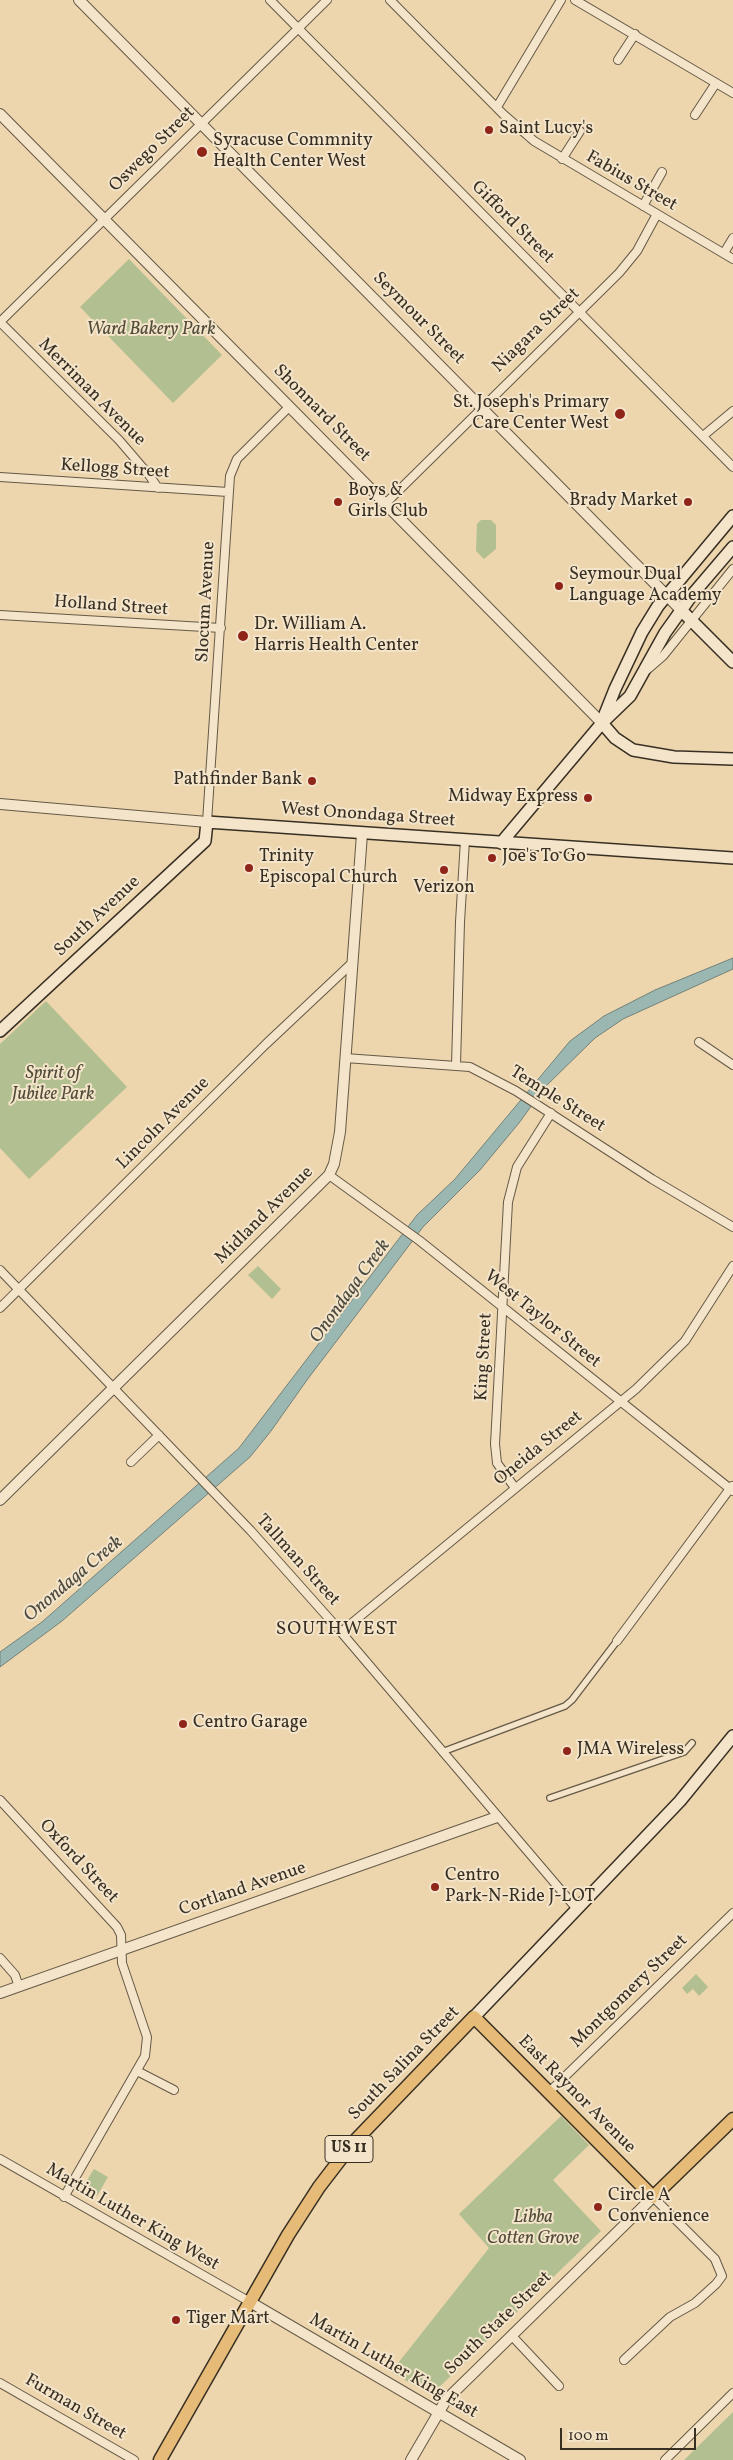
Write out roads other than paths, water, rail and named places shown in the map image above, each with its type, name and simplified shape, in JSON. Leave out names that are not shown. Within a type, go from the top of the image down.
[{"type":"main road","points":[[602,723],[615,689],[642,632],[666,594],[733,516]]},
{"type":"main road","points":[[501,842],[602,723],[630,696],[665,633],[681,610],[733,547]]},
{"type":"main road","name":"Seymour Street","points":[[681,610],[733,662]]},
{"type":"main road","name":"Shonnard Street","points":[[602,723],[615,738],[633,750],[674,757],[733,759]]},
{"type":"main road","name":"West Onondaga Street","points":[[207,822],[733,858]]},
{"type":"main road","name":"South Avenue","points":[[0,1031],[205,841],[207,822]]},
{"type":"main road","name":"South Salina Street","points":[[160,2460],[288,2235],[332,2168],[576,1908],[680,1801],[733,1736]]},
{"type":"main road","name":"East Raynor Avenue","points":[[474,2017],[654,2197]]},
{"type":"main road","name":"South State Street","points":[[654,2197],[733,2119]]},
{"type":"street","name":"Seymour Street","points":[[79,0],[681,610]]},
{"type":"street","name":"Gifford Street","points":[[270,0],[733,467]]},
{"type":"street","name":"Oswego Street","points":[[0,322],[327,0]]},
{"type":"street","name":"Fabius Street","points":[[390,0],[496,107],[534,141],[733,259]]},
{"type":"street","points":[[496,107],[561,0]]},
{"type":"street","points":[[575,0],[733,93]]},
{"type":"street","points":[[618,60],[635,34]]},
{"type":"street","points":[[696,115],[716,83]]},
{"type":"street","name":"Shonnard Street","points":[[0,114],[602,723]]},
{"type":"street","points":[[562,159],[580,130]]},
{"type":"street","points":[[643,206],[662,172]]},
{"type":"street","name":"Niagara Street","points":[[385,504],[619,273],[636,250],[657,214]]},
{"type":"street","points":[[724,253],[733,238]]},
{"type":"street","name":"Merriman Avenue","points":[[0,322],[119,440],[150,475],[158,488]]},
{"type":"street","name":"Slocum Avenue","points":[[207,822],[230,476],[237,459],[289,407]]},
{"type":"street","points":[[703,436],[733,411]]},
{"type":"street","name":"Kellogg Street","points":[[0,477],[228,492]]},
{"type":"street","points":[[645,672],[663,656],[733,569]]},
{"type":"street","name":"Holland Street","points":[[0,615],[221,628]]},
{"type":"street","name":"West Onondaga Street","points":[[0,804],[207,822]]},
{"type":"street","name":"Midland Avenue","points":[[0,1500],[329,1176],[334,1164],[340,1132],[362,834]]},
{"type":"street","points":[[456,1065],[460,922],[465,840]]},
{"type":"street","name":"Lincoln Avenue","points":[[0,1308],[266,1044],[351,964]]},
{"type":"street","points":[[699,1042],[733,1065]]},
{"type":"street","name":"Temple Street","points":[[345,1058],[470,1067],[516,1091],[652,1179],[733,1227]]},
{"type":"street","name":"King Street","points":[[515,1488],[497,1463],[495,1456],[508,1202],[512,1184],[524,1153],[551,1113]]},
{"type":"street","name":"West Taylor Street","points":[[329,1176],[420,1241],[620,1402],[732,1488]]},
{"type":"street","name":"Oneida Street","points":[[340,1632],[620,1402],[684,1342],[733,1266]]},
{"type":"street","name":"Tallman Street","points":[[0,1270],[216,1493],[340,1632],[576,1908]]},
{"type":"street","points":[[130,1462],[159,1435]]},
{"type":"street","points":[[442,1752],[565,1706],[572,1700],[732,1488]]},
{"type":"street","points":[[550,1798],[684,1752],[692,1743]]},
{"type":"street","name":"Oxford Street","points":[[0,1800],[117,1927],[122,1950],[122,1963],[147,2037],[145,2056],[64,2197]]},
{"type":"street","name":"Cortland Avenue","points":[[0,1993],[497,1817]]},
{"type":"street","name":"Montgomery Street","points":[[548,2093],[733,1913]]},
{"type":"street","points":[[0,1958],[15,1974],[18,1987]]},
{"type":"street","points":[[137,2070],[174,2090]]},
{"type":"street","name":"Martin Luther King West","points":[[0,2159],[250,2302]]},
{"type":"street","points":[[624,2360],[670,2317],[694,2303],[716,2284],[722,2276],[715,2260],[654,2197]]},
{"type":"street","name":"South State Street","points":[[412,2460],[446,2400],[654,2197]]},
{"type":"street","name":"Martin Luther King East","points":[[250,2302],[520,2460]]},
{"type":"street","points":[[512,2336],[559,2386]]},
{"type":"street","name":"Furman Street","points":[[0,2383],[134,2460]]},
{"type":"street","points":[[665,2460],[733,2393]]},
{"type":"water","points":[[733,958],[733,969],[623,1019],[595,1038],[545,1087],[519,1123],[480,1170],[423,1227],[250,1457],[62,1621],[0,1667],[0,1652],[42,1622],[239,1448],[417,1215],[455,1179],[570,1041],[604,1016],[655,990]]},
{"type":"place","name":"Saint Lucy's","points":[[489,130]]},
{"type":"place","name":"Syracuse Commnity Health Center West","points":[[202,152]]},
{"type":"place","name":"St. Joseph's Primary Care Center West","points":[[620,414]]},
{"type":"place","name":"Boys & Girls Club","points":[[338,502]]},
{"type":"place","name":"Brady Market","points":[[688,502]]},
{"type":"place","name":"Seymour Dual Language Academy","points":[[559,586]]},
{"type":"place","name":"Dr. William A. Harris Health Center","points":[[243,636]]},
{"type":"place","name":"Pathfinder Bank","points":[[312,781]]},
{"type":"place","name":"Midway Express","points":[[588,798]]},
{"type":"place","name":"Joe's To Go","points":[[492,858]]},
{"type":"place","name":"Trinity Episcopal Church","points":[[249,868]]},
{"type":"place","name":"Verizon","points":[[444,870]]},
{"type":"place","name":"Centro Garage","points":[[183,1724]]},
{"type":"place","name":"JMA Wireless","points":[[567,1751]]},
{"type":"place","name":"Centro Park-N-Ride J-LOT","points":[[435,1887]]},
{"type":"place","name":"Circle A Convenience","points":[[598,2207]]},
{"type":"place","name":"Tiger Mart","points":[[176,2320]]},
{"type":"district","name":"SOUTHWEST","points":[[337,1631]]},
{"type":"park label","name":"Ward Bakery Park","points":[[151,331]]},
{"type":"park label","name":"Spirit of Jubilee Park","points":[[53,1085]]},
{"type":"park label","name":"Libba Cotten Grove","points":[[533,2229]]},
{"type":"water label","name":"Onondaga Creek","points":[[351,1292]]},
{"type":"water label","name":"Onondaga Creek","points":[[74,1580]]}]
